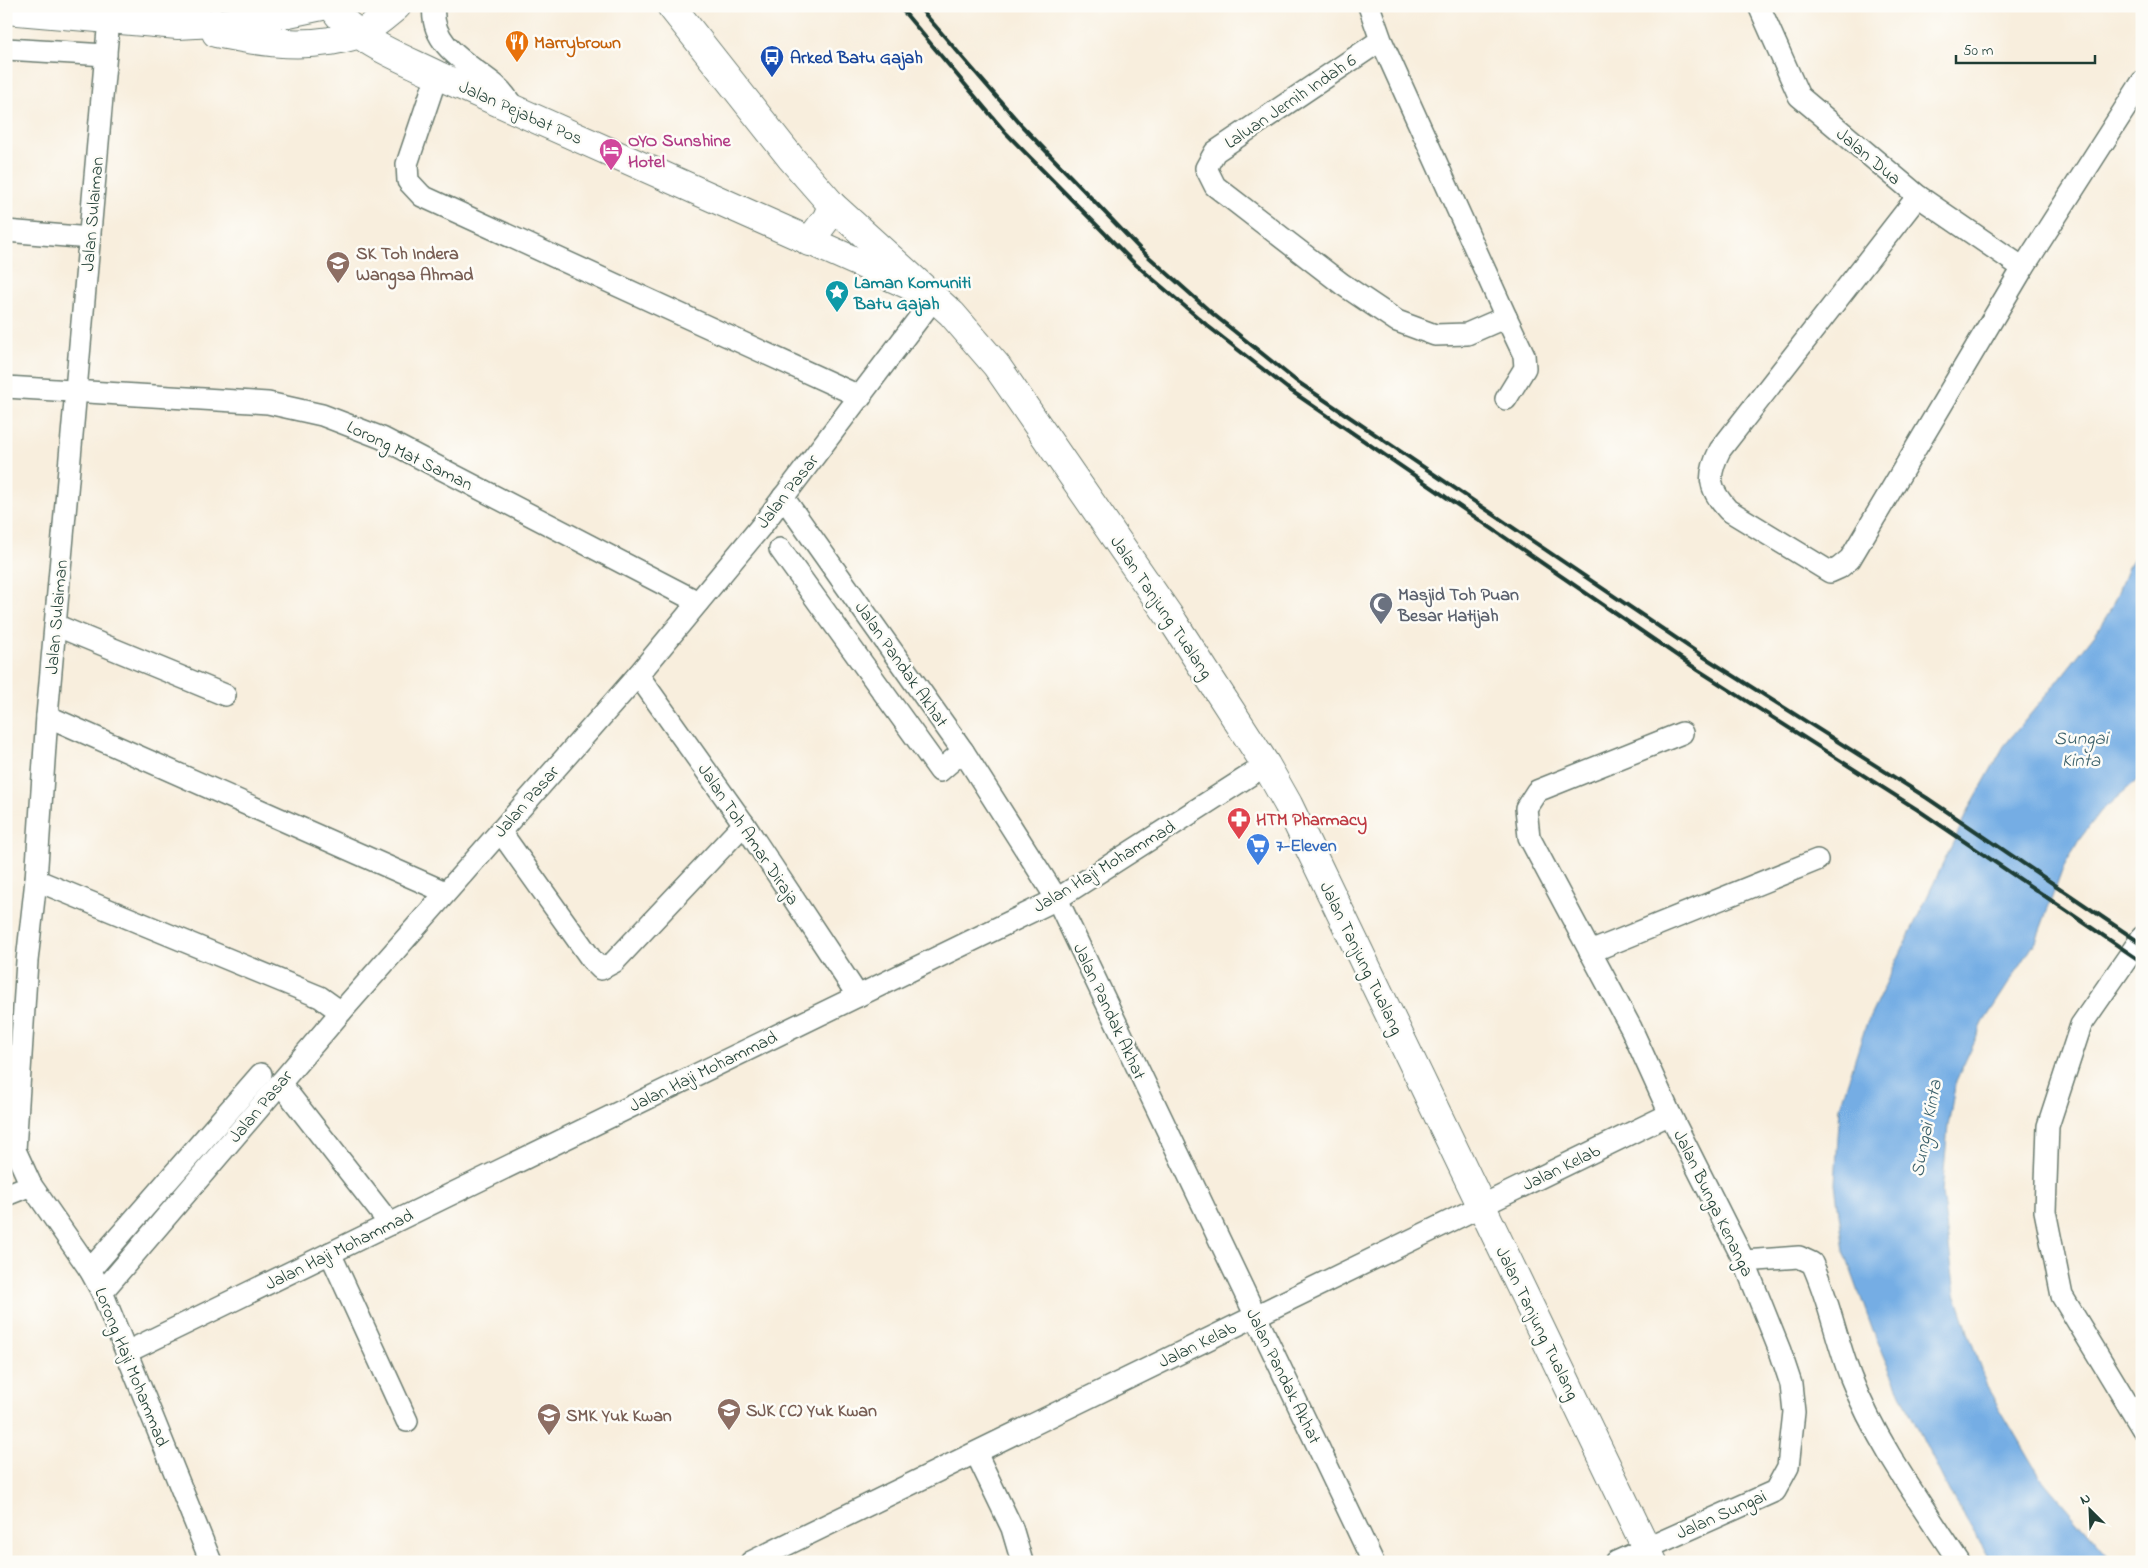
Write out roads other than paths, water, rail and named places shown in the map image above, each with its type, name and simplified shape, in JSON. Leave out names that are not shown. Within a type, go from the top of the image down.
[{"type":"main road","points":[[6,10],[109,19],[250,21],[322,6]]},
{"type":"main road","name":"Jalan Pejabat Pos","points":[[332,6],[345,23],[358,34],[437,75],[935,297]]},
{"type":"main road","points":[[187,19],[257,41],[311,44],[358,34],[377,23],[397,6]]},
{"type":"main road","name":"Jalan Tanjung Tualang","points":[[671,6],[792,158],[832,205],[935,297],[958,320],[996,365],[1174,623],[1266,764],[1288,804],[1649,1554]]},
{"type":"main road","points":[[809,242],[827,218],[832,205]]},
{"type":"street","points":[[434,6],[432,18],[440,37],[453,54],[495,85],[515,109]]},
{"type":"street","points":[[1369,6],[1381,40],[1524,355],[1526,368],[1506,399]]},
{"type":"street","name":"Jalan Dua","points":[[1759,6],[1799,96],[1918,196],[2023,268]]},
{"type":"street","name":"Jalan Sulaiman","points":[[31,1185],[14,1150],[47,716],[109,19]]},
{"type":"street","name":"Laluan Jernih Indah 6","points":[[1381,40],[1215,152],[1206,168],[1215,186],[1342,284],[1397,321],[1435,335],[1468,334],[1506,317]]},
{"type":"street","points":[[6,49],[106,55]]},
{"type":"street","points":[[437,75],[407,164],[408,181],[422,196],[861,397]]},
{"type":"street","points":[[1918,196],[1720,450],[1712,465],[1711,481],[1716,496],[1728,510],[1830,572],[1850,559],[2023,268],[2142,82]]},
{"type":"street","points":[[6,231],[90,238]]},
{"type":"street","name":"Jalan Pasar","points":[[102,1292],[270,1078],[341,1012],[638,674],[698,602],[861,397],[935,297]]},
{"type":"street","name":"Lorong Mat Saman","points":[[6,387],[76,393],[268,403],[322,415],[382,438],[698,602]]},
{"type":"street","name":"Jalan Pandak Akhat","points":[[782,497],[963,751],[1057,899],[1373,1562]]},
{"type":"street","points":[[780,549],[940,771],[963,751]]},
{"type":"street","points":[[801,578],[827,560]]},
{"type":"street","points":[[55,625],[225,695]]},
{"type":"street","name":"Jalan Toh Amar Diraja","points":[[638,674],[744,824],[858,996]]},
{"type":"street","points":[[47,716],[445,892]]},
{"type":"street","name":"Jalan Bunga Kenanga","points":[[1682,733],[1537,791],[1526,808],[1529,837],[1631,1028],[1670,1114],[1744,1261],[1792,1384],[1794,1412],[1788,1467]]},
{"type":"street","name":"Jalan Haji Mohammad","points":[[127,1352],[1057,899],[1266,764]]},
{"type":"street","points":[[500,831],[592,960],[601,968],[614,962],[744,824]]},
{"type":"street","points":[[1590,952],[1817,860]]},
{"type":"street","points":[[36,880],[320,997],[341,1012]]},
{"type":"street","points":[[2142,937],[2081,1025],[2048,1126],[2045,1211],[2062,1296],[2142,1428]]},
{"type":"street","points":[[90,1270],[270,1078],[390,1224]]},
{"type":"street","name":"Jalan Kelab","points":[[751,1562],[1670,1114]]},
{"type":"street","points":[[6,1195],[31,1185]]},
{"type":"street","name":"Lorong Haji Mohammad","points":[[31,1185],[90,1270],[102,1292],[211,1562]]},
{"type":"street","points":[[330,1254],[407,1421]]},
{"type":"street","points":[[1744,1261],[1799,1257],[1812,1262],[1821,1283],[1851,1378],[1879,1439],[1959,1562]]},
{"type":"street","points":[[976,1452],[1012,1528],[1022,1562]]},
{"type":"street","name":"Jalan Sungai","points":[[1616,1562],[1649,1554],[1775,1491],[1788,1467]]},
{"type":"water","name":"Sungai Kinta","points":[[2142,546],[2142,776],[2101,811],[2079,840],[2062,870],[2036,941],[1983,1023],[1956,1081],[1948,1126],[1942,1193],[1955,1293],[1987,1387],[2040,1477],[2113,1562],[1991,1562],[1949,1491],[1909,1411],[1873,1331],[1844,1251],[1835,1183],[1840,1106],[1866,1025],[1971,805],[2004,746],[2095,634],[2111,609],[2128,567]]},
{"type":"railway","points":[[899,6],[1005,132],[1134,263],[1209,327],[1287,388],[1698,670],[1918,810],[2142,962]]},
{"type":"railway","points":[[918,6],[1022,126],[1140,249],[1213,314],[1295,380],[1701,655],[1927,798],[2142,944]]},
{"type":"place","name":"Marrybrown","points":[[517,63]]},
{"type":"place","name":"Arked Batu Gajah","points":[[772,78]]},
{"type":"place","name":"OYO Sunshine Hotel","points":[[611,171]]},
{"type":"place","name":"SK Toh Indera Wangsa Ahmad","points":[[338,284]]},
{"type":"place","name":"Laman Komuniti Batu Gajah","points":[[837,313]]},
{"type":"place","name":"Masjid Toh Puan Besar Hatijah","points":[[1381,625]]},
{"type":"place","name":"HTM Pharmacy","points":[[1239,840]]},
{"type":"place","name":"7-Eleven","points":[[1258,866]]},
{"type":"place","name":"SJK (C) Yuk Kwan","points":[[729,1431]]},
{"type":"place","name":"SMK Yuk Kwan","points":[[549,1436]]}]
